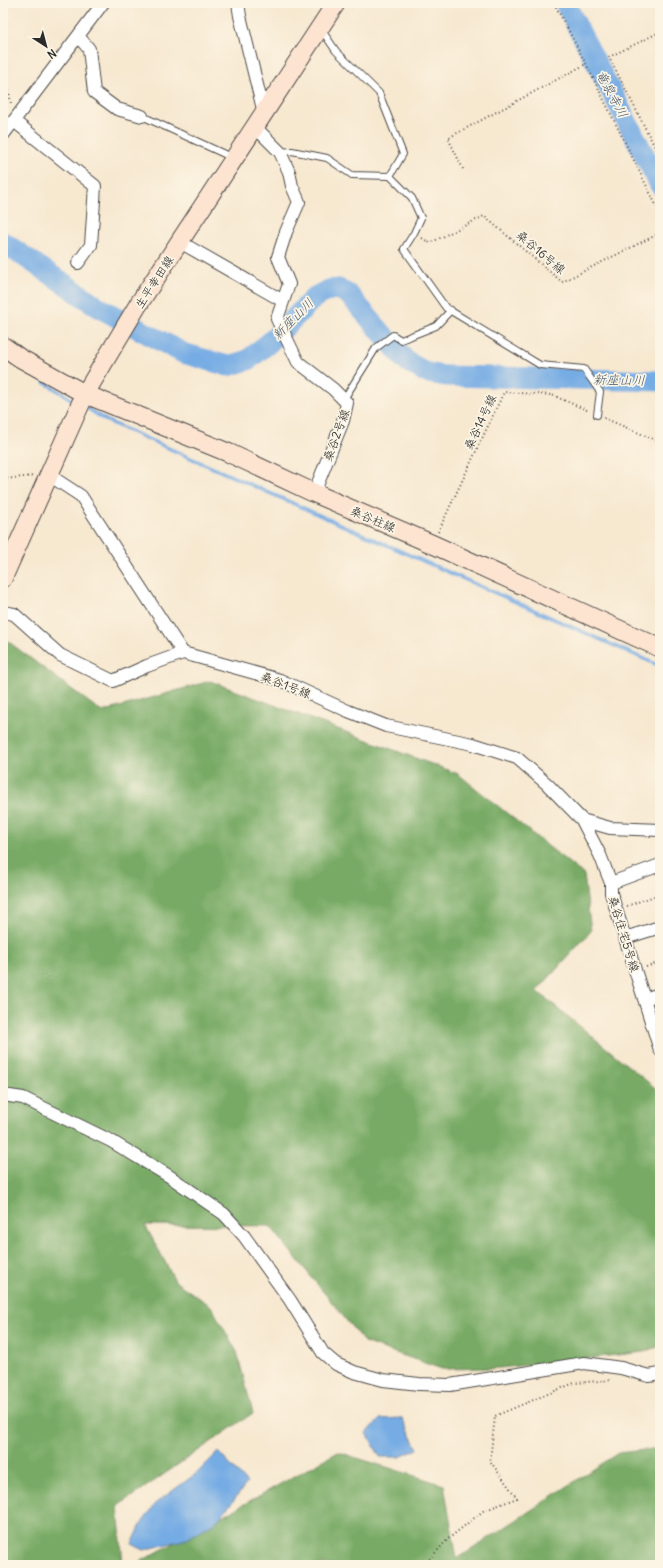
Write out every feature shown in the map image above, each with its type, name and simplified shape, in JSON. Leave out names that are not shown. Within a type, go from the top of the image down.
[{"type":"main road","name":"生平幸田線","points":[[3,578],[85,394],[138,305],[336,3]]},
{"type":"main road","name":"桑谷柱線","points":[[3,346],[20,358],[85,394],[229,453],[314,493],[432,544],[660,648]]},
{"type":"street","points":[[3,135],[103,3]]},
{"type":"street","points":[[238,3],[259,120],[280,152]]},
{"type":"street","points":[[78,36],[89,49],[94,92],[117,109],[142,116]]},
{"type":"street","points":[[14,121],[95,186],[91,245],[78,263]]},
{"type":"street","name":"桑谷2号線","points":[[280,152],[289,172],[292,186],[299,202],[286,232],[278,257],[289,284],[278,319],[298,362],[333,389],[347,403],[343,421],[314,493]]},
{"type":"street","points":[[180,242],[283,301]]},
{"type":"street","points":[[3,612],[14,614],[60,655],[113,681],[183,653],[81,496],[49,474]]},
{"type":"street","name":"桑谷1号線","points":[[183,653],[280,680],[348,711],[386,726],[473,744],[517,758],[547,784],[582,820]]},
{"type":"street","points":[[582,820],[610,828],[660,830]]},
{"type":"street","name":"桑谷住宅5号線","points":[[582,820],[600,855],[611,883],[611,893],[660,1050]]},
{"type":"street","points":[[611,883],[660,865]]},
{"type":"street","points":[[625,938],[660,927]]},
{"type":"street","points":[[644,999],[660,994]]},
{"type":"street","points":[[3,1096],[23,1098],[111,1141],[169,1176],[224,1214],[244,1236],[290,1300],[323,1353],[336,1364],[354,1372],[383,1380],[419,1384],[450,1384],[584,1363],[621,1368],[649,1376],[660,1374]]},
{"type":"lane","points":[[320,27],[336,51],[379,93],[403,154],[390,176]]},
{"type":"lane","points":[[142,116],[234,159]]},
{"type":"lane","points":[[280,152],[292,151],[327,158],[352,175],[390,176],[412,198],[421,218],[404,249],[446,308],[540,365],[584,369],[600,392],[597,415]]},
{"type":"lane","points":[[344,399],[376,348],[393,335],[401,340],[436,326],[451,310]]},
{"type":"path","points":[[554,3],[660,213]]},
{"type":"path","points":[[660,32],[609,57],[660,157]]},
{"type":"path","points":[[463,170],[448,138],[586,64]]},
{"type":"path","points":[[3,80],[8,86],[14,121]]},
{"type":"path","name":"桑谷16号線","points":[[414,233],[430,243],[484,216],[562,282],[660,233]]},
{"type":"path","name":"桑谷14号線","points":[[432,544],[504,392],[552,395],[660,442]]},
{"type":"path","points":[[3,479],[49,474]]},
{"type":"path","points":[[616,910],[660,894]]},
{"type":"path","points":[[635,971],[660,962]]},
{"type":"path","points":[[424,1565],[448,1539],[483,1511],[517,1498],[490,1461],[495,1416],[574,1383],[619,1379]]},
{"type":"green space","points":[[5,639],[102,712],[210,681],[458,774],[584,875],[591,931],[537,991],[660,1092],[660,1346],[644,1352],[500,1368],[442,1369],[364,1342],[270,1226],[145,1225],[176,1282],[211,1306],[237,1352],[253,1413],[118,1506],[123,1565],[3,1565],[3,641]]},
{"type":"green space","points":[[660,1448],[660,1565],[134,1565],[338,1452],[444,1485],[457,1559],[618,1453]]},
{"type":"water","points":[[402,1418],[418,1449],[400,1457],[380,1457],[367,1433],[380,1419]]},
{"type":"water","points":[[218,1452],[247,1483],[218,1520],[187,1539],[144,1550],[132,1544],[142,1523],[157,1502],[197,1473]]},
{"type":"waterway","name":"竜泉寺川","points":[[565,3],[660,185]]},
{"type":"waterway","name":"新座山川","points":[[3,242],[100,308],[183,353],[228,366],[248,360],[270,342],[315,297],[329,290],[339,289],[349,295],[406,361],[427,373],[446,376],[660,381]]},
{"type":"waterway","points":[[44,382],[76,402]]},
{"type":"waterway","points":[[85,407],[107,421],[660,666]]}]
